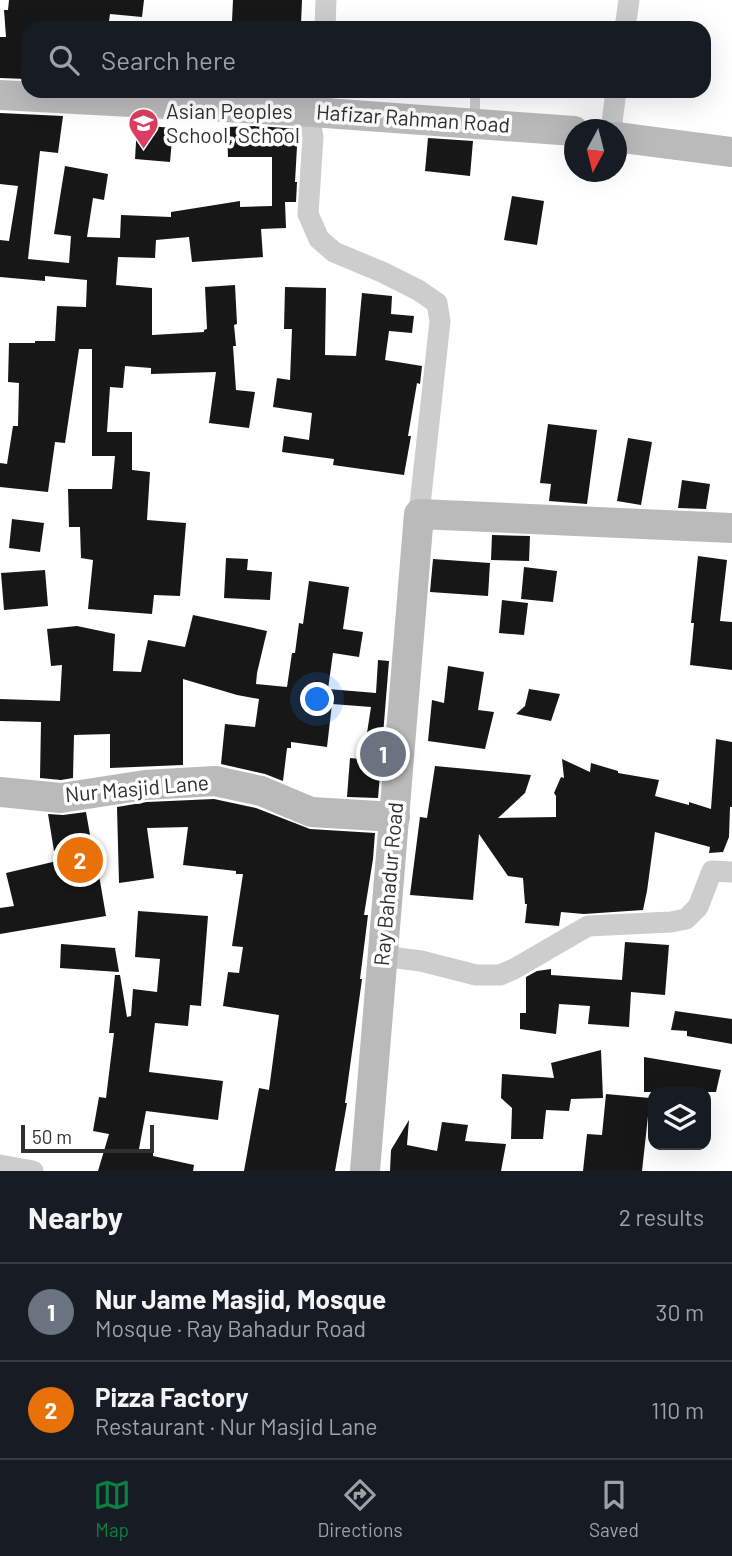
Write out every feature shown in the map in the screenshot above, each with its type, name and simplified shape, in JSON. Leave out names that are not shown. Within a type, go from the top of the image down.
[{"type":"street","points":[[325,21],[326,0]]},
{"type":"street","points":[[626,21],[629,0]]},
{"type":"street","name":"Hafizar Rahman Road","points":[[0,94],[21,95]]},
{"type":"street","name":"Hafizar Rahman Road","points":[[115,98],[315,105],[475,124],[564,130]]},
{"type":"street","points":[[613,119],[616,98]]},
{"type":"street","points":[[315,105],[310,122],[313,138],[308,214],[319,239],[334,252],[382,272],[437,303],[440,321],[419,514],[732,528]]},
{"type":"street","points":[[627,138],[732,152]]},
{"type":"street","name":"Ray Bahadur Road","points":[[365,1171],[419,514]]},
{"type":"street","name":"Nur Masjid Lane","points":[[0,792],[61,798],[145,785],[215,781],[261,791],[311,812],[395,817]]},
{"type":"street","points":[[383,956],[421,961],[476,975],[499,975],[514,970],[588,926],[686,919],[698,907],[712,871],[732,872]]},
{"type":"street","points":[[0,1165],[33,1171]]},
{"type":"lane","points":[[475,98],[475,124]]},
{"type":"building","points":[[9,0],[144,0],[142,17],[110,14],[109,21],[21,21],[21,79],[0,78],[0,37],[6,37],[4,10],[8,10]]},
{"type":"building","points":[[233,0],[302,0],[301,21],[232,21]]},
{"type":"building","points":[[0,113],[63,116],[58,153],[40,151],[28,259],[69,263],[71,236],[54,234],[65,166],[108,174],[104,200],[93,198],[87,237],[120,238],[121,215],[171,217],[171,212],[240,201],[240,207],[272,206],[272,157],[228,157],[227,127],[298,129],[296,202],[285,202],[286,228],[261,229],[263,257],[192,262],[189,237],[156,240],[155,258],[118,257],[116,285],[152,288],[152,335],[204,332],[207,329],[205,287],[235,285],[237,324],[234,325],[236,346],[233,346],[236,390],[255,392],[249,428],[209,423],[216,372],[151,374],[151,368],[125,366],[123,388],[110,387],[107,432],[132,432],[132,470],[150,472],[147,520],[186,523],[180,596],[154,595],[152,614],[88,609],[93,560],[81,558],[80,527],[69,527],[68,489],[112,489],[115,456],[92,456],[92,349],[79,349],[65,443],[55,442],[48,492],[0,487],[0,463],[7,464],[13,426],[18,426],[19,383],[8,382],[9,343],[55,341],[57,306],[86,307],[87,280],[45,276],[45,281],[0,277],[0,240],[9,241],[18,186],[0,184]]},
{"type":"building","points":[[137,125],[173,128],[170,162],[135,159]]},
{"type":"building","points":[[428,138],[473,141],[470,176],[425,171]]},
{"type":"building","points":[[512,196],[544,201],[537,245],[504,240]]},
{"type":"building","points":[[285,287],[326,288],[325,355],[356,356],[362,293],[392,296],[391,314],[414,316],[412,333],[389,331],[385,360],[422,366],[408,436],[411,436],[404,475],[333,465],[334,459],[282,452],[284,436],[309,440],[312,413],[273,407],[277,378],[290,380],[292,329],[284,329]]},
{"type":"building","points":[[548,424],[597,430],[587,504],[549,501],[551,484],[540,483]]},
{"type":"building","points":[[628,438],[652,442],[641,505],[617,501]]},
{"type":"building","points":[[682,480],[710,484],[706,509],[678,508]]},
{"type":"building","points":[[12,519],[44,523],[40,552],[9,548]]},
{"type":"building","points":[[492,535],[530,536],[529,561],[491,560]]},
{"type":"building","points":[[698,556],[727,560],[720,621],[732,622],[732,670],[690,665]]},
{"type":"building","points":[[226,558],[248,559],[247,570],[272,572],[270,600],[224,598]]},
{"type":"building","points":[[433,559],[490,563],[488,596],[430,592]]},
{"type":"building","points":[[524,567],[557,571],[553,602],[521,599]]},
{"type":"building","points":[[45,570],[48,606],[4,610],[1,573]]},
{"type":"building","points":[[309,581],[349,587],[343,629],[363,632],[359,657],[333,653],[328,689],[376,693],[378,660],[389,661],[383,735],[367,733],[371,707],[332,704],[327,747],[291,742],[291,748],[287,748],[283,781],[221,764],[225,724],[255,727],[259,699],[183,679],[183,765],[110,768],[110,734],[74,735],[73,778],[40,778],[41,722],[0,721],[0,699],[60,701],[62,665],[51,666],[47,629],[77,626],[115,634],[113,671],[141,672],[148,640],[185,647],[193,615],[267,631],[256,684],[287,687],[299,623],[303,624]]},
{"type":"building","points":[[502,600],[528,603],[524,635],[499,633]]},
{"type":"building","points":[[448,666],[484,672],[478,710],[494,712],[485,749],[428,741],[432,700],[444,703]]},
{"type":"building","points":[[529,689],[560,694],[551,721],[516,714],[525,706]]},
{"type":"building","points":[[716,739],[732,742],[732,807],[729,837],[723,852],[709,853],[710,847],[655,832],[643,910],[584,914],[561,912],[559,926],[525,923],[527,904],[523,878],[508,876],[479,834],[473,900],[410,895],[420,817],[427,818],[435,766],[531,775],[525,793],[498,818],[556,817],[554,793],[561,777],[564,778],[562,759],[590,772],[591,763],[618,773],[659,780],[655,796],[711,809]]},
{"type":"building","points":[[350,758],[381,762],[378,798],[347,797]]},
{"type":"building","points":[[214,799],[256,808],[310,829],[375,833],[364,915],[368,915],[362,979],[347,1103],[335,1171],[244,1171],[259,1088],[269,1090],[279,1015],[223,1006],[228,972],[239,973],[243,947],[232,946],[243,874],[183,865],[188,827],[147,828],[154,878],[119,883],[117,807],[147,802]]},
{"type":"building","points":[[86,812],[93,852],[54,851],[48,814]]},
{"type":"building","points":[[95,852],[106,916],[0,934],[0,908],[14,906],[6,873]]},
{"type":"building","points":[[138,911],[208,916],[201,1006],[190,1005],[188,1026],[155,1023],[149,1072],[223,1081],[218,1120],[146,1111],[139,1149],[153,1153],[153,1156],[194,1165],[193,1171],[98,1171],[109,1134],[93,1131],[99,1097],[106,1098],[114,1033],[109,1033],[115,975],[120,975],[127,1017],[131,1016],[133,989],[157,992],[160,959],[135,957]]},
{"type":"building","points":[[625,942],[669,945],[665,995],[631,992],[629,1027],[588,1024],[590,1006],[559,1004],[556,1034],[520,1029],[520,1013],[526,1013],[526,977],[537,971],[551,969],[551,975],[622,980]]},
{"type":"building","points":[[61,944],[115,948],[119,972],[60,968]]},
{"type":"building","points":[[675,1011],[732,1019],[732,1044],[687,1036],[687,1031],[671,1030]]},
{"type":"building","points":[[601,1050],[603,1098],[571,1099],[569,1111],[546,1110],[543,1139],[511,1139],[512,1108],[501,1098],[502,1074],[554,1078],[551,1063]]},
{"type":"building","points":[[644,1057],[721,1070],[716,1092],[711,1092],[711,1087],[648,1087],[648,1092],[644,1092]]},
{"type":"building","points":[[606,1094],[648,1098],[642,1171],[583,1171],[587,1134],[602,1135]]},
{"type":"building","points":[[409,1120],[407,1145],[437,1151],[442,1122],[468,1125],[465,1141],[506,1144],[501,1171],[390,1171],[391,1150]]},
{"type":"place","name":"Asian Peoples School, School","points":[[143,151]]},
{"type":"place","name":"Nur Jame Masjid, Mosque","points":[[383,754]]},
{"type":"place","name":"Pizza Factory","points":[[80,860]]}]
